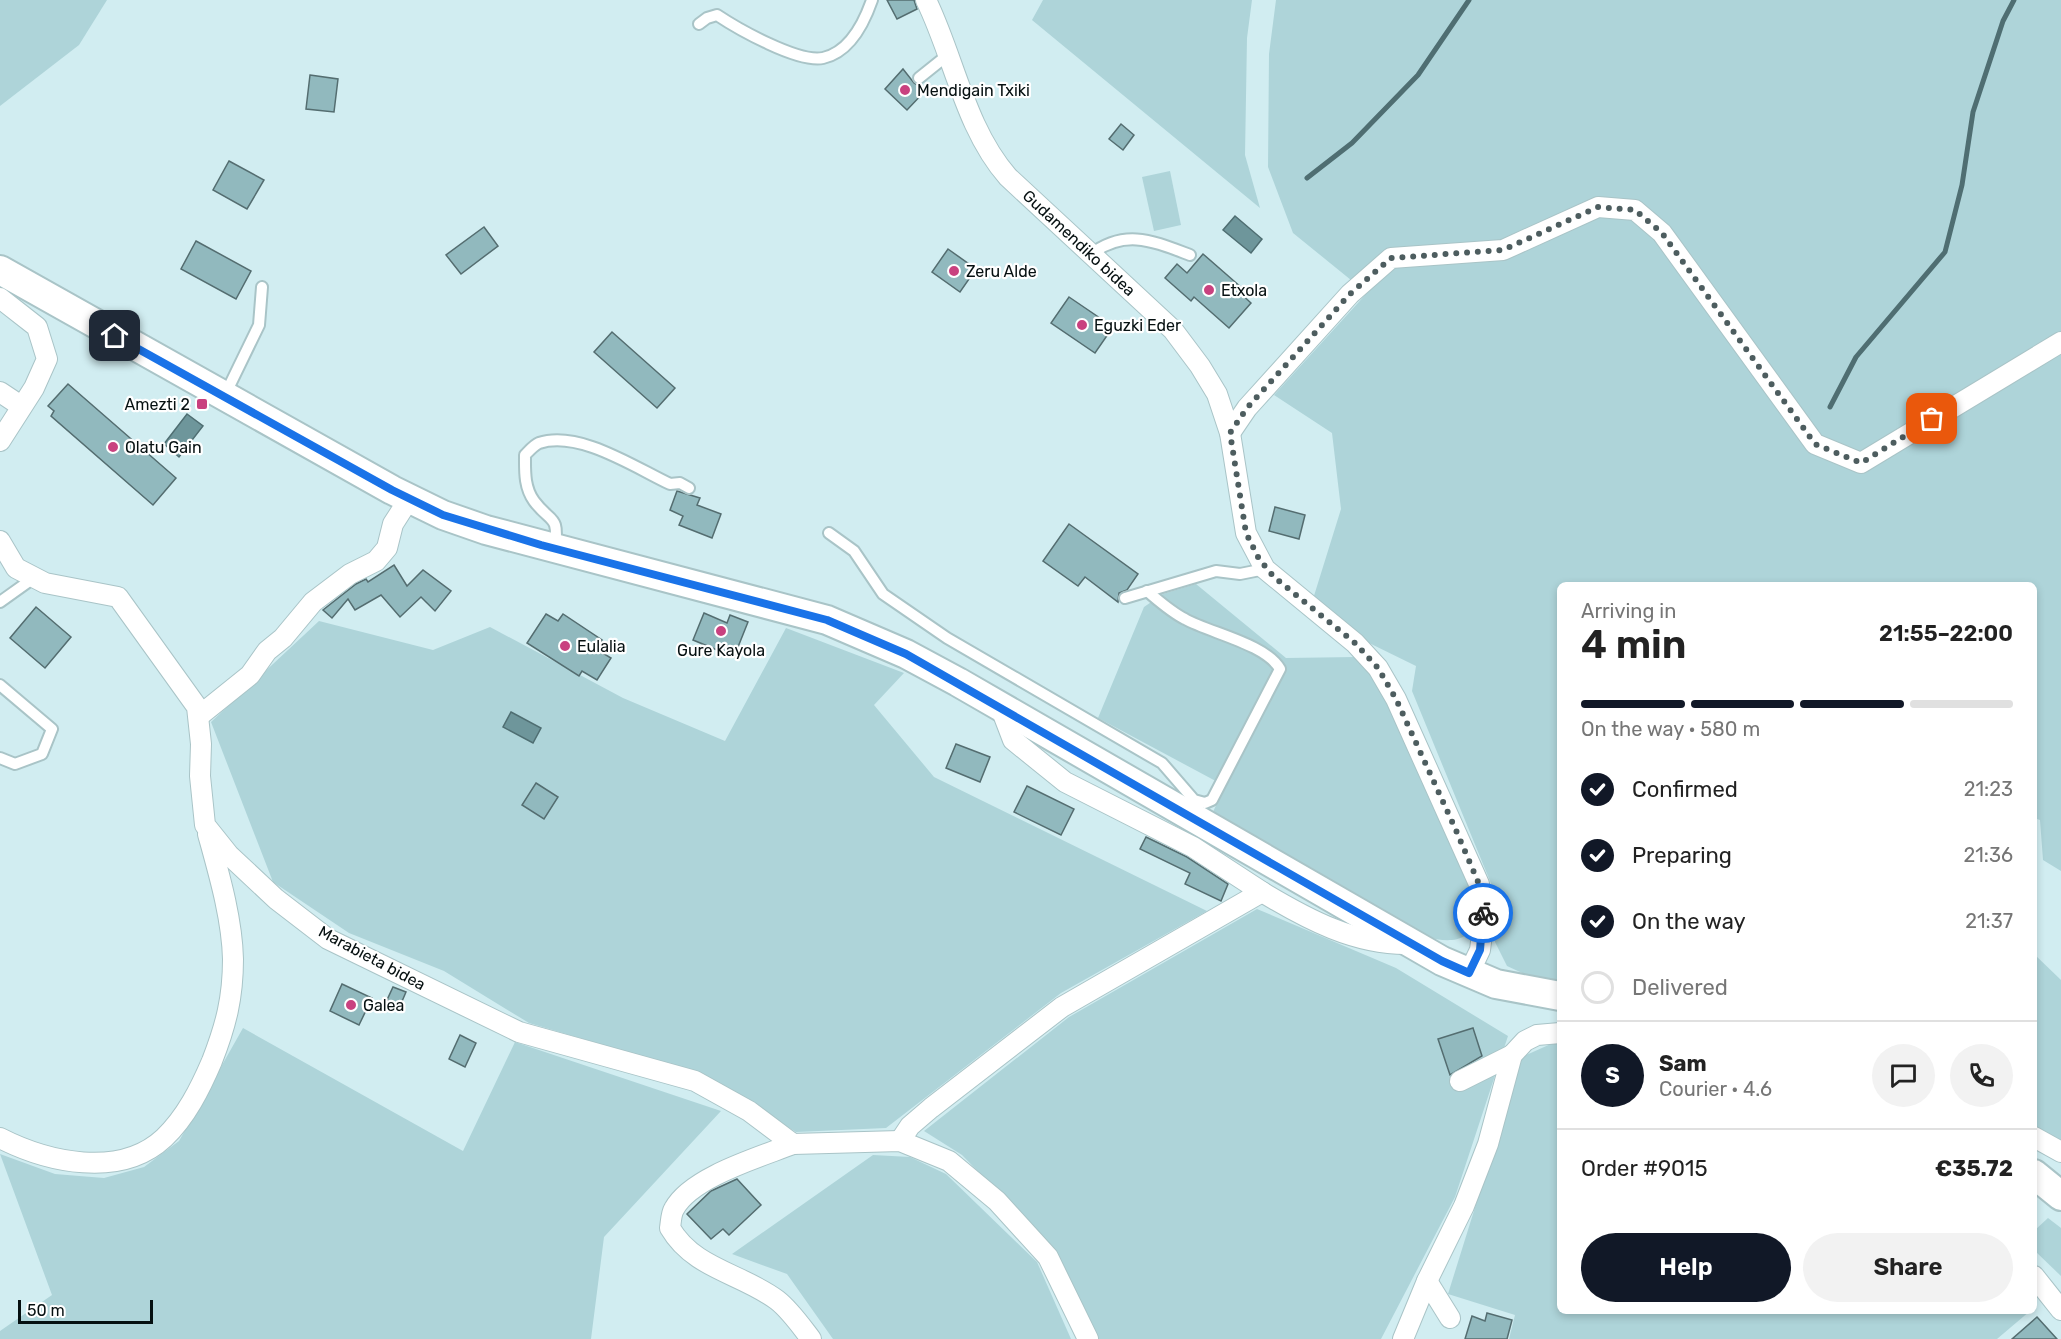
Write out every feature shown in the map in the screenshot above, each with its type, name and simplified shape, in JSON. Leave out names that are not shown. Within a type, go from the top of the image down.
[{"type":"street","name":"Gudamendiko bidea","points":[[926,0],[975,122],[995,162],[1090,255],[1173,330],[1200,366],[1216,394],[1230,433],[1246,533],[1265,569],[1355,643],[1378,668],[1396,699],[1479,884],[1483,926],[1480,950],[1469,973]]},
{"type":"street","points":[[1230,433],[1247,408],[1350,294],[1391,258],[1503,250],[1598,207],[1635,210],[1662,233],[1815,444],[1861,463],[2061,342]]},
{"type":"street","points":[[0,270],[409,499],[464,522],[555,549],[827,620],[906,654],[1412,944],[1496,984],[1557,995]]},
{"type":"street","points":[[0,298],[37,327],[47,359],[34,388],[0,441]]},
{"type":"street","points":[[0,392],[21,406]]},
{"type":"street","points":[[199,716],[250,675],[267,651],[283,638],[320,596],[350,574],[376,561],[387,548],[393,524],[409,499]]},
{"type":"street","name":"Marabieta bidea","points":[[0,541],[16,568],[45,583],[118,597],[197,707],[200,776],[206,825],[228,855],[268,892],[328,939],[519,1032],[695,1081],[749,1111],[793,1144]]},
{"type":"street","points":[[1000,706],[1013,740],[1065,782],[1193,847],[1296,912],[1352,936],[1377,943],[1412,944]]},
{"type":"street","points":[[0,1138],[26,1152],[50,1158],[91,1164],[110,1161],[149,1148],[163,1139],[191,1105],[229,1017],[233,958],[230,924],[206,825]]},
{"type":"street","points":[[900,1140],[910,1126],[931,1108],[1062,1007],[1262,892]]},
{"type":"street","points":[[1460,1081],[1512,1054],[1525,1041],[1537,1035],[1557,1033]]},
{"type":"street","points":[[1403,1339],[1427,1281],[1464,1206],[1488,1144],[1512,1054]]},
{"type":"street","points":[[2037,1139],[2061,1152]]},
{"type":"street","points":[[811,1339],[778,1301],[751,1284],[726,1274],[680,1245],[670,1228],[674,1210],[686,1195],[731,1169],[793,1144],[900,1140],[949,1161],[997,1201],[1048,1257],[1088,1339]]},
{"type":"street","points":[[2037,1176],[2061,1196]]},
{"type":"street","points":[[2037,1280],[2061,1310]]},
{"type":"street","points":[[1427,1281],[1450,1318]]},
{"type":"lane","points":[[699,24],[717,15],[748,35],[785,51],[822,58],[841,50],[863,24],[872,0]]},
{"type":"lane","points":[[919,78],[949,54]]},
{"type":"lane","points":[[1090,255],[1104,244],[1122,239],[1148,239],[1190,255]]},
{"type":"lane","points":[[225,396],[259,325],[262,287]]},
{"type":"lane","points":[[555,549],[557,527],[552,518],[534,500],[524,479],[525,455],[537,443],[559,439],[592,447],[670,484],[680,483],[689,488]]},
{"type":"lane","points":[[829,533],[854,551],[883,594],[947,638],[1162,763],[1194,800],[1205,803],[1212,800],[1280,669],[1277,662],[1259,652],[1184,618],[1147,591]]},
{"type":"lane","points":[[1125,598],[1216,571],[1240,574],[1265,569]]},
{"type":"lane","points":[[0,603],[35,577]]},
{"type":"lane","points":[[0,685],[52,729],[42,754],[15,764],[0,758]]},
{"type":"shaded area","points":[[0,0],[107,0],[79,45],[0,106]]},
{"type":"shaded area","points":[[1043,0],[1252,0],[1247,38],[1245,155],[1260,208],[1032,20]]},
{"type":"shaded area","points":[[1276,0],[2061,0],[2061,871],[2043,860],[2040,820],[2037,819],[2037,582],[1557,582],[1557,981],[1535,979],[1507,966],[1495,942],[1499,903],[1412,691],[1416,666],[1365,641],[1313,599],[1341,509],[1332,433],[1274,395],[1367,293],[1293,233],[1268,167],[1269,54]]},
{"type":"shaded area","points":[[1170,171],[1181,225],[1154,231],[1142,177]]},
{"type":"shaded area","points":[[1235,216],[1262,239],[1251,253],[1223,230]]},
{"type":"shaded area","points":[[187,414],[203,426],[179,457],[164,444]]},
{"type":"shaded area","points":[[1196,584],[1286,658],[1356,657],[1372,675],[1393,709],[1427,783],[1467,881],[1476,920],[1473,928],[1463,937],[1441,940],[1427,937],[1212,814],[1225,786],[1098,718],[1144,607],[1163,594]]},
{"type":"shaded area","points":[[319,621],[433,650],[490,627],[623,698],[725,741],[786,628],[904,673],[874,705],[934,777],[1207,911],[1061,993],[886,1128],[796,1132],[702,1074],[529,1023],[444,971],[349,933],[273,882],[211,722]]},
{"type":"shaded area","points":[[511,712],[541,728],[533,743],[503,727]]},
{"type":"shaded area","points":[[1257,909],[1396,968],[1508,1036],[1455,1197],[1381,1339],[1099,1339],[1056,1252],[962,1155],[924,1131],[1069,1017]]},
{"type":"shaded area","points":[[2037,957],[2061,980],[2061,1140],[2037,1128]]},
{"type":"shaded area","points":[[243,1028],[463,1151],[515,1042],[721,1111],[604,1237],[591,1339],[0,1339],[0,1331],[52,1295],[0,1154],[55,1174],[104,1178],[144,1167],[179,1141]]},
{"type":"shaded area","points":[[1557,1043],[1557,1314],[2026,1314],[1997,1339],[1509,1339],[1515,1315],[1448,1294],[1522,1057]]},
{"type":"shaded area","points":[[873,1155],[910,1157],[946,1174],[1037,1262],[1071,1339],[833,1339],[787,1274],[732,1254]]},
{"type":"shaded area","points":[[2048,1218],[2061,1228],[2061,1276],[2037,1253],[2037,1228]]},
{"type":"building","points":[[887,0],[914,0],[917,9],[897,19]]},
{"type":"building","name":"Mendigain Txiki","points":[[903,69],[914,83],[926,90],[907,110],[885,89]]},
{"type":"building","points":[[310,75],[338,79],[334,112],[306,109]]},
{"type":"building","points":[[1121,124],[1134,135],[1123,150],[1109,139]]},
{"type":"building","points":[[229,161],[264,180],[247,209],[213,190]]},
{"type":"building","points":[[484,227],[498,246],[461,274],[446,255]]},
{"type":"building","points":[[196,241],[251,271],[236,299],[181,269]]},
{"type":"building","name":"Zeru Alde","points":[[948,249],[976,269],[960,292],[932,272]]},
{"type":"building","name":"Etxola","points":[[1203,254],[1242,288],[1239,292],[1251,303],[1229,328],[1194,297],[1191,301],[1165,278],[1177,264],[1187,273]]},
{"type":"building","name":"Eguzki Eder","points":[[1069,297],[1113,327],[1095,353],[1051,323]]},
{"type":"building","points":[[612,332],[675,388],[657,408],[594,352]]},
{"type":"building","name":"Olatu Gain","points":[[68,384],[176,478],[153,505],[51,416],[54,411],[48,406]]},
{"type":"building","points":[[677,491],[700,498],[697,505],[721,514],[712,538],[679,525],[683,516],[670,510]]},
{"type":"building","points":[[1275,507],[1305,515],[1299,539],[1269,531]]},
{"type":"building","points":[[1069,524],[1138,574],[1127,590],[1119,593],[1118,602],[1085,577],[1078,586],[1043,561]]},
{"type":"building","points":[[394,565],[407,586],[423,570],[451,591],[435,611],[421,597],[400,617],[381,595],[355,610],[348,599],[332,618],[323,610],[356,584],[366,579],[368,582]]},
{"type":"building","points":[[36,607],[71,637],[45,668],[10,638]]},
{"type":"building","name":"Gure Kayola","points":[[704,613],[727,623],[730,615],[748,622],[734,657],[693,640]]},
{"type":"building","name":"Eulalia","points":[[546,614],[558,621],[563,614],[602,640],[596,649],[611,658],[597,680],[582,671],[579,676],[527,643]]},
{"type":"building","points":[[956,744],[990,757],[980,782],[946,768]]},
{"type":"building","points":[[536,783],[558,797],[544,819],[522,805]]},
{"type":"building","points":[[1027,786],[1074,809],[1061,835],[1014,812]]},
{"type":"building","points":[[1146,837],[1187,857],[1228,884],[1221,901],[1185,884],[1190,873],[1140,849]]},
{"type":"building","name":"Galea","points":[[342,984],[372,998],[359,1025],[330,1011]]},
{"type":"building","points":[[393,987],[406,992],[400,1006],[387,1000]]},
{"type":"building","points":[[1473,1028],[1482,1056],[1450,1075],[1438,1039]]},
{"type":"building","points":[[460,1035],[476,1043],[465,1067],[449,1059]]},
{"type":"building","points":[[737,1179],[761,1205],[729,1235],[723,1229],[711,1239],[687,1214],[711,1191]]},
{"type":"building","points":[[1487,1313],[1512,1320],[1507,1339],[1465,1339],[1472,1316],[1485,1321]]},
{"type":"building","points":[[2037,1317],[2057,1339],[2012,1339]]},
{"type":"waterway","points":[[1307,178],[1352,143],[1418,75],[1469,0]]},
{"type":"waterway","points":[[1830,407],[1856,357],[1945,252],[1962,185],[1973,112],[2003,21],[2014,0]]},
{"type":"way so far","points":[[1483,913],[1479,884],[1455,828],[1396,699],[1378,668],[1355,643],[1265,569],[1246,533],[1230,433],[1247,408],[1336,309],[1391,258],[1503,250],[1598,207],[1635,210],[1662,233],[1815,444],[1861,463],[1932,419]]},
{"type":"place","name":"Mendigain Txiki","points":[[905,90]]},
{"type":"place","name":"Zeru Alde","points":[[954,271]]},
{"type":"place","name":"Etxola","points":[[1209,290]]},
{"type":"place","name":"Eguzki Eder","points":[[1082,325]]},
{"type":"place","name":"Amezti 2","points":[[202,404]]},
{"type":"place","name":"Olatu Gain","points":[[113,447]]},
{"type":"place","name":"Gure Kayola","points":[[721,631]]},
{"type":"place","name":"Eulalia","points":[[565,646]]},
{"type":"place","name":"Galea","points":[[351,1005]]},
{"type":"route","points":[[115,336],[392,490],[443,515],[486,530],[827,620],[906,654],[1442,961],[1469,973],[1480,950],[1483,913]]}]
